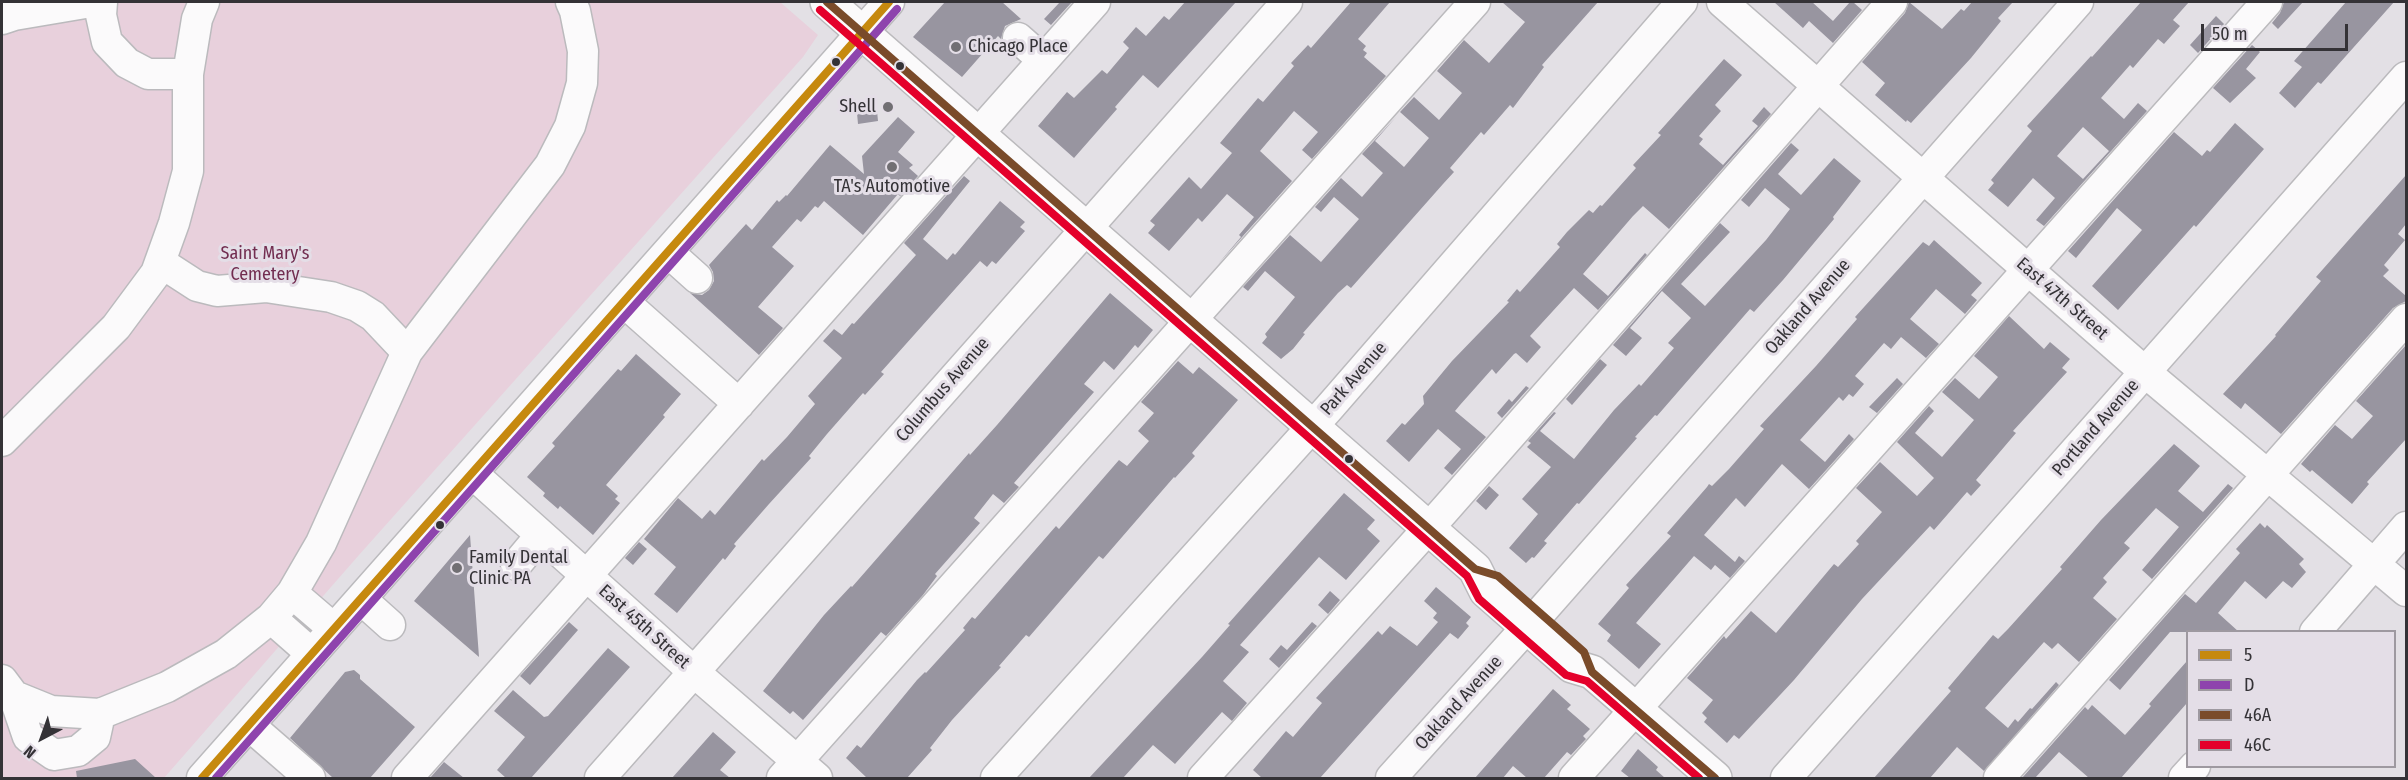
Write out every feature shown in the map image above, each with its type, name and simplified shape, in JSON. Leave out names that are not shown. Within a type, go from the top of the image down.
[{"type":"main road","points":[[827,2],[1428,529],[1475,568],[1498,576],[1534,620],[1584,652],[1592,672],[1715,778]]},
{"type":"street","points":[[2,19],[91,2]]},
{"type":"street","points":[[102,2],[101,15],[107,42],[127,63],[148,74],[188,75]]},
{"type":"street","points":[[2,441],[116,327],[156,273],[174,223],[188,171],[188,75],[197,20],[204,2]]},
{"type":"street","points":[[8,688],[51,711],[100,714],[177,682],[226,654],[271,618],[292,593],[321,543],[407,352],[550,165],[570,126],[582,83],[583,51],[571,2]]},
{"type":"street","points":[[202,778],[889,2]]},
{"type":"street","points":[[407,778],[1095,2]]},
{"type":"street","name":"Columbus Avenue","points":[[600,778],[1287,2]]},
{"type":"street","points":[[799,773],[1166,346],[1191,321],[1475,2]]},
{"type":"street","name":"Park Avenue","points":[[996,778],[1312,427],[1682,2]]},
{"type":"street","name":"East 47th Street","points":[[1722,2],[2145,372],[2406,591]]},
{"type":"street","points":[[1203,778],[1428,529],[1892,2]]},
{"type":"street","name":"Oakland Avenue","points":[[1391,778],[1534,620],[2078,2]]},
{"type":"street","points":[[1574,778],[2267,2]]},
{"type":"street","points":[[1018,38],[1043,60]]},
{"type":"street","name":"Portland Avenue","points":[[1786,778],[2406,77]]},
{"type":"street","points":[[668,252],[698,278]]},
{"type":"street","points":[[160,262],[197,286],[217,291],[266,287],[331,297],[357,306],[373,316],[407,352]]},
{"type":"street","points":[[624,302],[739,404]]},
{"type":"street","points":[[1999,778],[2406,319]]},
{"type":"street","name":"East 45th Street","points":[[473,474],[694,672],[799,773]]},
{"type":"street","points":[[2316,630],[2406,527]]},
{"type":"street","points":[[516,565],[541,535]]},
{"type":"street","points":[[292,593],[333,629]]},
{"type":"street","points":[[361,599],[390,625]]},
{"type":"street","points":[[271,618],[312,654]]},
{"type":"street","points":[[8,688],[27,737],[54,755],[78,751],[95,737],[100,714]]},
{"type":"street","points":[[249,725],[310,778]]},
{"type":"green space","name":"Saint Mary's Cemetery","points":[[2,2],[780,2],[818,35],[803,57],[359,555],[164,778],[2,778]]},
{"type":"building","points":[[945,2],[1002,2],[1021,19],[1005,26],[1001,39],[998,36],[962,77],[913,37]]},
{"type":"building","points":[[1060,2],[1072,2],[1051,25],[1044,19]]},
{"type":"building","points":[[1185,2],[1236,2],[1158,88],[1143,75],[1074,158],[1038,126],[1067,92],[1074,98],[1102,70],[1107,74],[1129,48],[1123,42],[1136,27],[1146,36],[1164,16],[1169,20]]},
{"type":"building","points":[[1351,2],[1390,2],[1358,39],[1366,46],[1363,50],[1367,53],[1364,57],[1386,76],[1312,159],[1302,150],[1318,132],[1294,111],[1260,151],[1292,181],[1218,264],[1241,237],[1239,235],[1254,217],[1227,194],[1202,222],[1198,218],[1169,251],[1148,233],[1155,225],[1150,221],[1189,177],[1201,189],[1232,153],[1220,143],[1258,98],[1263,102],[1294,66],[1291,63],[1308,45],[1311,48]]},
{"type":"building","points":[[1502,2],[1598,2],[1542,65],[1544,67],[1513,108],[1510,105],[1484,135],[1481,132],[1450,168],[1454,172],[1351,288],[1347,285],[1338,293],[1303,333],[1305,334],[1293,349],[1281,359],[1262,343],[1267,337],[1265,334],[1295,297],[1265,271],[1248,291],[1243,287],[1290,235],[1321,262],[1359,219],[1334,197],[1321,212],[1315,207],[1341,178],[1362,197],[1383,173],[1362,154],[1396,117],[1375,141],[1404,167],[1429,138],[1400,112],[1414,97],[1439,120],[1462,93],[1437,71],[1464,40],[1489,63],[1525,22]]},
{"type":"building","points":[[1774,2],[1812,2],[1833,21],[1850,2],[1862,10],[1833,43],[1809,21],[1803,28]]},
{"type":"building","points":[[1909,2],[1942,29],[1961,9],[1964,11],[1972,2],[2013,2],[1998,18],[2001,21],[1971,58],[1911,123],[1907,120],[1906,122],[1875,95],[1885,83],[1862,62],[1905,13]]},
{"type":"building","points":[[2141,2],[2189,2],[2173,20],[2180,26],[2164,44],[2158,39],[2133,68],[2130,65],[2101,98],[2124,119],[2138,103],[2147,111],[2044,226],[2036,220],[2055,198],[2033,178],[2008,207],[1988,190],[1994,183],[1991,180],[2032,131],[2027,126]],"holes":[[[2083,127],[2109,151],[2083,179],[2057,156]]]},
{"type":"building","points":[[2284,2],[2303,2],[2278,29],[2272,23],[2280,13]]},
{"type":"building","points":[[2346,2],[2394,2],[2321,84],[2318,82],[2295,108],[2279,93],[2302,67],[2294,61]]},
{"type":"building","points":[[2216,16],[2224,24],[2198,53],[2190,45]]},
{"type":"building","points":[[2252,45],[2260,52],[2246,69],[2256,78],[2230,103],[2213,88]]},
{"type":"building","points":[[1724,59],[1742,75],[1715,105],[1721,111],[1699,136],[1703,139],[1699,144],[1723,165],[1758,126],[1752,121],[1764,107],[1771,114],[1669,229],[1643,206],[1633,216],[1583,274],[1608,296],[1645,253],[1647,255],[1598,310],[1574,288],[1530,336],[1541,347],[1527,363],[1516,353],[1514,354],[1496,374],[1492,369],[1460,405],[1455,411],[1486,437],[1452,475],[1444,468],[1461,449],[1438,429],[1409,462],[1386,441],[1424,404],[1423,396],[1452,361],[1509,302],[1507,301],[1517,289],[1520,292],[1560,247],[1557,244],[1567,232],[1589,210],[1593,213],[1600,205],[1602,206],[1636,168],[1633,165],[1661,135],[1658,133]]},
{"type":"building","points":[[876,100],[878,121],[858,124],[856,102]]},
{"type":"building","points":[[898,117],[915,132],[898,152],[913,165],[909,168],[918,176],[900,196],[898,194],[863,235],[824,201],[818,208],[815,206],[801,222],[797,219],[772,247],[794,266],[758,307],[783,328],[759,355],[690,293],[702,295],[709,290],[714,281],[709,265],[746,224],[752,230],[777,200],[779,202],[787,196],[830,145],[864,174],[862,156]]},
{"type":"building","points":[[2235,123],[2264,149],[2196,227],[2194,225],[2118,310],[2092,286],[2142,230],[2117,208],[2076,258],[2068,251],[2174,132],[2202,156],[2207,150],[2210,152]]},
{"type":"building","points":[[1791,143],[1799,150],[1778,174],[1801,195],[1834,158],[1861,181],[1833,217],[1834,219],[1783,280],[1754,312],[1750,309],[1544,541],[1547,543],[1534,558],[1532,557],[1526,563],[1509,548],[1538,514],[1522,499],[1551,467],[1527,447],[1531,443],[1528,441],[1554,412],[1556,413],[1540,431],[1574,459],[1614,410],[1639,384],[1641,386],[1674,348],[1668,343],[1691,318],[1662,291],[1630,328],[1642,338],[1626,356],[1613,345],[1720,223],[1730,232],[1681,284],[1705,306],[1766,240],[1790,209],[1765,188],[1749,207],[1741,200]]},
{"type":"building","points":[[2406,175],[2406,224],[2398,234],[2405,240],[2384,265],[2389,270],[2383,276],[2406,296],[2406,301],[2393,308],[2281,434],[2245,403],[2241,409],[2223,394],[2276,336],[2321,281],[2316,277]]},
{"type":"building","points":[[964,176],[970,181],[923,239],[947,260],[953,253],[955,255],[1000,201],[1025,222],[1020,227],[1025,231],[996,264],[992,261],[987,267],[980,261],[881,372],[884,374],[865,395],[863,393],[827,434],[809,456],[811,458],[734,544],[736,546],[725,560],[723,558],[677,613],[654,594],[676,567],[644,539],[678,498],[702,519],[710,510],[715,515],[762,459],[764,461],[787,437],[815,404],[808,396],[842,358],[823,341],[834,329],[842,335],[852,323],[854,324],[916,255],[904,243]]},
{"type":"building","points":[[1934,240],[1982,283],[1971,295],[1977,300],[1965,314],[1936,289],[1910,319],[1939,344],[1926,358],[1901,337],[1891,349],[1884,343],[1855,376],[1864,384],[1853,397],[1849,394],[1843,401],[1839,397],[1800,440],[1825,462],[1849,434],[1854,439],[1809,489],[1782,464],[1745,507],[1736,498],[1704,535],[1735,562],[1739,556],[1745,561],[1730,578],[1715,565],[1711,570],[1694,556],[1636,623],[1661,644],[1639,669],[1607,641],[1611,635],[1598,624],[1629,588],[1626,585],[1671,536],[1667,533],[1709,484],[1712,486],[1729,469],[1764,429],[1760,426],[1857,319],[1855,317],[1923,242],[1929,246]]},
{"type":"building","points":[[1110,293],[1153,330],[1138,348],[1135,345],[1114,370],[1104,361],[1084,384],[1094,392],[1014,483],[1019,487],[1004,503],[993,494],[974,518],[980,523],[935,574],[937,576],[923,595],[886,636],[881,632],[803,720],[793,711],[790,714],[763,691],[824,615],[852,587],[969,453],[970,455],[997,425]]},
{"type":"building","points":[[2009,316],[2044,349],[2050,342],[2070,359],[2062,368],[2067,372],[2013,431],[2016,433],[1976,480],[1981,485],[1971,496],[1967,492],[1934,530],[1930,526],[1862,599],[1794,680],[1739,739],[1734,735],[1727,743],[1704,722],[1707,718],[1702,713],[1713,700],[1687,678],[1724,636],[1726,639],[1751,611],[1776,633],[1834,564],[1838,567],[1859,544],[1856,541],[1882,512],[1856,488],[1880,462],[1917,496],[1934,478],[1897,442],[1929,406],[1934,411],[1915,433],[1942,457],[1974,420],[1942,392],[1955,378],[1979,399],[1998,377],[1974,356]]},
{"type":"building","points":[[2406,345],[2406,439],[2367,482],[2369,484],[2352,504],[2312,470],[2310,472],[2301,464],[2335,425],[2352,439],[2373,416],[2356,401]]},
{"type":"building","points":[[636,354],[681,394],[663,415],[665,417],[606,485],[618,496],[615,499],[620,503],[593,535],[560,506],[558,509],[543,496],[545,493],[527,477],[555,446],[552,443],[618,369],[621,371]]},
{"type":"building","points":[[1600,359],[1607,365],[1572,405],[1566,399]]},
{"type":"building","points":[[1178,361],[1193,374],[1199,367],[1238,400],[1192,453],[1195,456],[1103,559],[1099,556],[1029,637],[1026,635],[999,666],[1001,667],[952,720],[930,748],[932,750],[907,778],[867,778],[846,758],[857,745],[861,748],[917,680],[965,630],[963,628],[972,617],[975,619],[1056,526],[1059,529],[1119,460],[1127,466],[1149,441],[1138,431],[1154,413],[1141,402]]},
{"type":"building","points":[[1897,378],[1903,384],[1877,413],[1869,407]]},
{"type":"building","points":[[1526,386],[1529,388],[1502,418],[1497,413],[1509,399],[1512,402]]},
{"type":"building","points":[[2174,444],[2200,466],[2178,491],[2203,512],[2228,484],[2233,488],[2152,579],[2142,570],[2179,527],[2156,508],[2124,543],[2130,548],[2103,578],[2107,582],[2093,598],[2117,619],[2079,662],[2058,643],[2052,649],[2044,642],[1985,708],[2008,728],[2015,719],[2018,722],[2030,708],[2032,709],[2056,682],[2059,685],[1984,771],[1957,747],[1930,778],[1874,778],[1951,691],[1948,688],[1993,635],[1998,639],[2008,629],[2062,569],[2060,567],[2101,520]]},
{"type":"building","points":[[1489,486],[1499,495],[1486,510],[1476,501]]},
{"type":"building","points":[[1344,493],[1375,520],[1367,529],[1380,541],[1346,580],[1319,557],[1240,645],[1249,652],[1223,681],[1247,703],[1232,721],[1222,712],[1175,764],[1153,745],[1123,778],[1089,778],[1202,657],[1230,625],[1228,624]]},
{"type":"building","points":[[2260,523],[2265,528],[2267,525],[2304,559],[2299,564],[2306,572],[2292,588],[2283,581],[2266,599],[2245,581],[2218,613],[2237,630],[2170,632],[2120,690],[2109,680],[2185,594],[2196,603],[2240,553],[2236,549]]},
{"type":"building","name":"Family Dental Clinic PA","points":[[470,535],[479,657],[414,601]]},
{"type":"building","points":[[639,542],[647,549],[633,565],[625,558]]},
{"type":"building","points":[[1436,587],[1471,617],[1466,623],[1469,626],[1458,639],[1450,633],[1320,778],[1262,778],[1253,770],[1286,731],[1293,737],[1322,703],[1316,698],[1378,631],[1382,635],[1390,626],[1417,646],[1438,622],[1433,618],[1437,613],[1424,601]]},
{"type":"building","points":[[1330,591],[1340,600],[1328,614],[1318,605]]},
{"type":"building","points":[[569,622],[578,630],[530,685],[520,676]]},
{"type":"building","points":[[1312,622],[1317,626],[1279,668],[1269,659],[1281,645],[1287,650]]},
{"type":"building","points":[[608,648],[630,667],[531,778],[506,778],[497,770],[525,737],[494,711],[513,690],[544,717],[548,716]]},
{"type":"building","points":[[2186,662],[2186,704],[2121,778],[2089,778],[2059,752],[2035,778],[2022,778],[2085,707],[2088,710],[2092,705],[2125,735],[2151,706],[2149,704]]},
{"type":"building","points":[[354,670],[360,675],[360,679],[415,727],[370,778],[333,778],[290,738],[345,672]]},
{"type":"building","points":[[1553,689],[1571,705],[1567,709],[1590,729],[1583,736],[1586,739],[1571,755],[1567,752],[1544,778],[1527,778],[1513,766],[1503,778],[1475,778]]},
{"type":"building","points":[[713,732],[736,752],[720,770],[730,778],[672,778]]},
{"type":"building","points":[[1638,749],[1658,767],[1656,770],[1665,778],[1630,778],[1621,771]]},
{"type":"building","points":[[135,759],[156,778],[77,778],[76,771]]},
{"type":"building","points":[[444,762],[464,778],[430,778]]},
{"type":"transit line","name":"46A","points":[[827,2],[1475,569],[1498,576],[1584,652],[1592,672],[1715,778]]},
{"type":"transit line","name":"5","points":[[202,778],[889,2]]},
{"type":"transit line","name":"D","points":[[216,778],[897,9]]},
{"type":"transit line","name":"46C","points":[[820,10],[1467,576],[1479,599],[1566,675],[1587,681],[1699,778]]},
{"type":"place","name":"Chicago Place","points":[[956,47]]},
{"type":"place","name":"Shell","points":[[888,107]]},
{"type":"place","name":"TA's Automotive","points":[[892,167]]},
{"type":"place","name":"Family Dental Clinic PA","points":[[457,568]]}]
